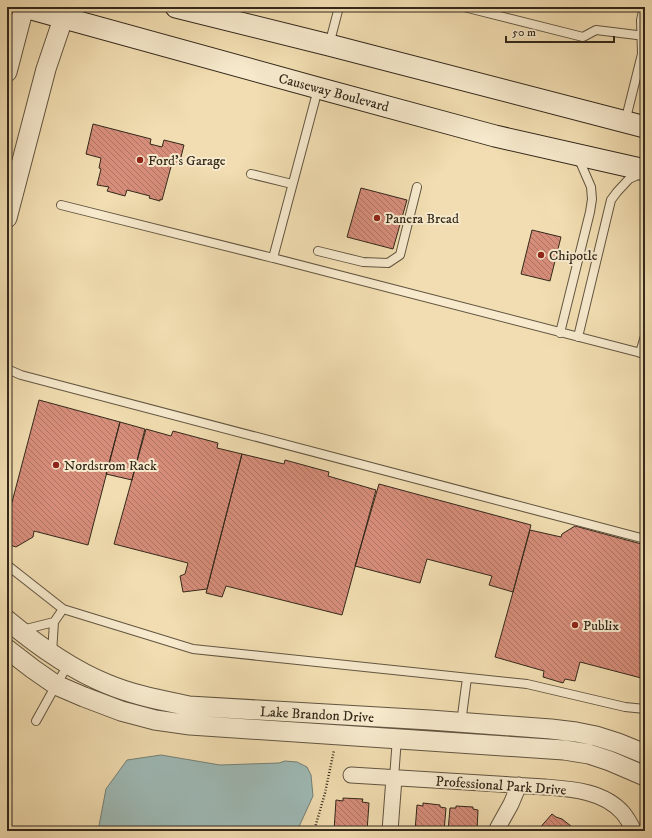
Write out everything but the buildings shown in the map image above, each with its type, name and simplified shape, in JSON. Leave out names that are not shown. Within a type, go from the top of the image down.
[{"type":"main road","name":"Causeway Boulevard","points":[[24,7],[65,13],[318,88],[495,136],[645,171]]},
{"type":"main road","points":[[176,7],[645,127]]},
{"type":"street","points":[[7,72],[24,7]]},
{"type":"street","points":[[7,218],[46,69],[65,13]]},
{"type":"street","name":"Lake Brandon Drive","points":[[14,625],[27,637],[68,665],[107,684],[150,698],[189,706],[461,722],[551,729],[596,736],[611,740],[645,754]]},
{"type":"street","name":"Lake Brandon Drive","points":[[7,649],[32,669],[56,684],[84,697],[122,711],[155,720],[190,725],[564,750],[589,754],[645,776]]},
{"type":"street","points":[[362,737],[382,730],[436,732],[449,729],[461,722]]},
{"type":"street","name":"Professional Park Drive","points":[[351,775],[519,785],[582,792],[609,801],[622,812],[634,831]]},
{"type":"street","points":[[390,831],[394,778]]},
{"type":"street","points":[[496,831],[511,804],[519,785]]},
{"type":"lane","points":[[329,45],[339,7]]},
{"type":"lane","points":[[464,7],[583,37],[596,30],[643,35]]},
{"type":"lane","points":[[625,122],[642,54],[643,35],[641,20],[644,7]]},
{"type":"lane","points":[[273,258],[318,88]]},
{"type":"lane","points":[[560,333],[592,199],[591,187],[577,154]]},
{"type":"lane","points":[[578,337],[611,200],[629,179],[645,171]]},
{"type":"lane","points":[[251,174],[292,184]]},
{"type":"lane","points":[[318,251],[363,262],[388,263],[400,255],[418,187]]},
{"type":"lane","points":[[61,205],[273,258],[643,354],[645,336]]},
{"type":"lane","points":[[7,369],[21,375],[645,539]]},
{"type":"lane","points":[[7,374],[21,375]]},
{"type":"lane","points":[[7,565],[63,609],[193,649],[526,684],[625,707],[645,709]]},
{"type":"lane","points":[[52,654],[54,622],[63,609]]},
{"type":"lane","points":[[14,625],[54,622]]},
{"type":"lane","points":[[36,721],[68,665]]},
{"type":"lane","points":[[461,722],[467,678]]},
{"type":"lane","points":[[394,778],[397,738]]},
{"type":"path","points":[[314,831],[325,793],[334,748]]},
{"type":"water","points":[[161,755],[220,765],[279,763],[285,761],[297,762],[307,767],[311,775],[313,796],[297,831],[98,831],[106,789],[127,760]]},
{"type":"place","name":"Ford's Garage","points":[[140,160]]},
{"type":"place","name":"Panera Bread","points":[[377,218]]},
{"type":"place","name":"Chipotle","points":[[541,255]]},
{"type":"place","name":"Nordstrom Rack","points":[[56,465]]},
{"type":"place","name":"Publix","points":[[575,625]]}]
